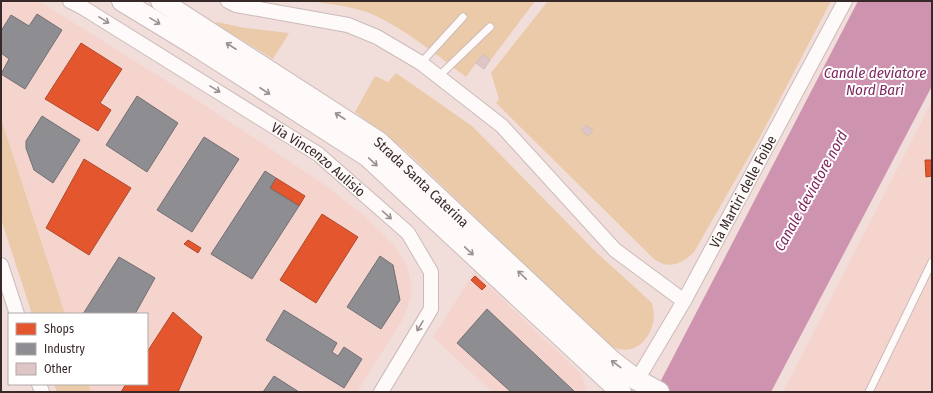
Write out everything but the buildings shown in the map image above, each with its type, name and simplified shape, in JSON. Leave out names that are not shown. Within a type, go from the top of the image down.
[{"type":"street","name":"Via Vincenzo Aulisio","points":[[70,1],[318,154],[408,233],[431,272],[431,309],[381,392]]},
{"type":"street","name":"Strada Santa Caterina","points":[[122,1],[196,46],[367,156],[620,392]]},
{"type":"street","name":"Strada Santa Caterina","points":[[161,1],[379,142],[612,361],[648,386]]},
{"type":"street","points":[[228,1],[236,5],[348,25],[377,37],[421,63],[502,126],[615,250],[684,301]]},
{"type":"street","name":"Via Martiri delle Foibe","points":[[648,386],[684,301],[845,1]]},
{"type":"street","points":[[1,265],[17,313]]},
{"type":"lane","points":[[421,63],[463,17]]},
{"type":"lane","points":[[439,76],[490,27]]},
{"type":"lane","points":[[869,392],[932,262]]},
{"type":"shaded area","points":[[6,1],[39,1],[203,104],[325,185],[362,214],[394,245],[407,266],[411,283],[411,297],[403,319],[357,392],[91,392],[88,385],[148,385],[148,313],[65,313],[1,119],[1,5]]},
{"type":"shaded area","points":[[308,1],[535,1],[484,69],[476,63],[466,77],[410,36],[374,15],[350,7]]},
{"type":"shaded area","points":[[548,1],[831,1],[760,137],[694,252],[685,260],[670,265],[654,259],[496,103],[499,99],[491,73]]},
{"type":"shaded area","points":[[217,22],[245,28],[289,33],[273,59],[216,24]]},
{"type":"shaded area","points":[[396,73],[472,126],[597,253],[651,302],[654,311],[653,321],[650,331],[638,346],[630,349],[620,349],[609,345],[405,150],[355,112],[375,76],[388,82]]},
{"type":"shaded area","points":[[932,101],[932,392],[783,392]]},
{"type":"shaded area","points":[[1,119],[65,313],[32,313],[1,219]]},
{"type":"shaded area","points":[[474,272],[581,374],[587,392],[492,392],[433,337]]},
{"type":"shaded area","points":[[54,385],[88,385],[91,392],[57,392]]},
{"type":"water","name":"Canale deviatore Nord Bari","points":[[858,1],[932,1],[932,86],[771,392],[655,392]]},
{"type":"water label","name":"Canale deviatore nord","points":[[811,191]]}]
